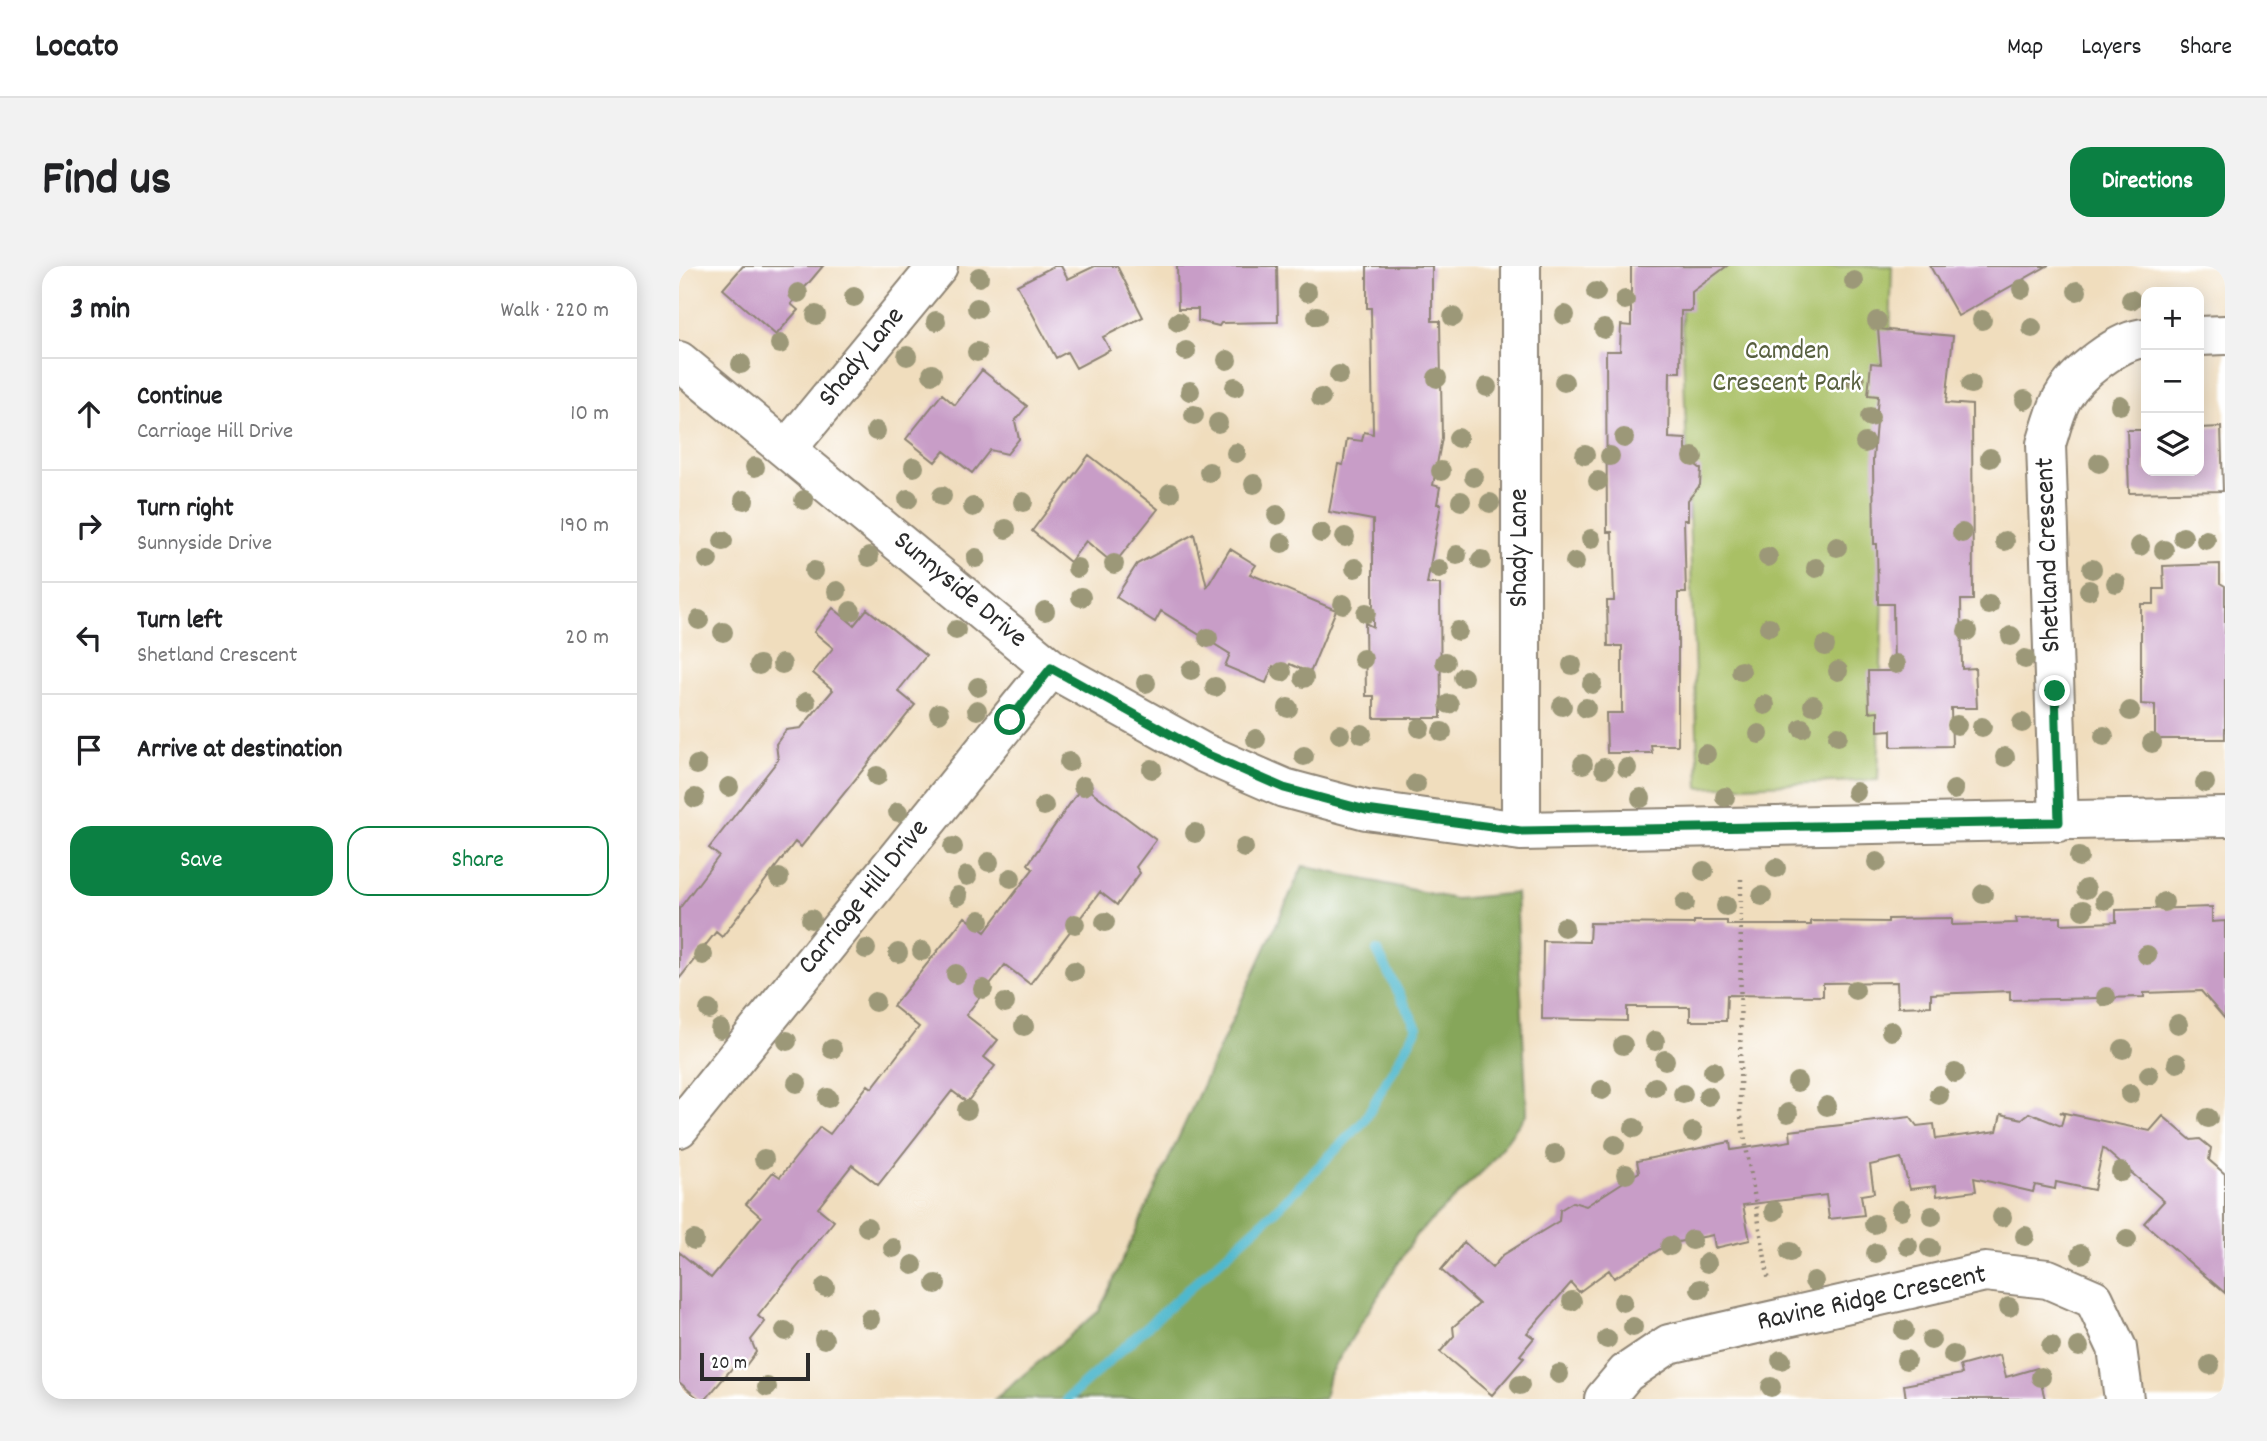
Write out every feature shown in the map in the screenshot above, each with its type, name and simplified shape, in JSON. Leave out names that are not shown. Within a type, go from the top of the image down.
[{"type":"street","name":"Shady Lane","points":[[787,449],[938,266]]},
{"type":"street","name":"Shady Lane","points":[[1521,266],[1521,831]]},
{"type":"street","points":[[2204,336],[2225,335]]},
{"type":"street","name":"Shetland Crescent","points":[[2059,822],[2046,444],[2063,397],[2097,360],[2141,338]]},
{"type":"street","name":"Sunnyside Drive","points":[[679,361],[1051,668],[1204,753],[1284,788],[1366,810],[1521,831],[2225,817]]},
{"type":"street","name":"Carriage Hill Drive","points":[[679,1128],[1051,668]]},
{"type":"street","name":"Ravine Ridge Crescent","points":[[1604,1399],[1626,1373],[1669,1344],[1986,1272],[2048,1279],[2094,1299],[2117,1348],[2124,1399]]},
{"type":"path","points":[[1741,880],[1740,1111],[1775,1320]]},
{"type":"green space","name":"Camden Crescent Park","points":[[1680,266],[1892,266],[1878,780],[1699,788]]},
{"type":"green space","points":[[1303,866],[1455,899],[1516,893],[1527,1113],[1488,1166],[1416,1235],[1329,1375],[1324,1399],[995,1399],[1099,1311]]},
{"type":"building","points":[[743,266],[823,266],[791,304],[798,310],[776,335],[723,289]]},
{"type":"building","points":[[1054,266],[1061,266],[1068,279],[1095,266],[1117,266],[1143,317],[1103,337],[1110,350],[1076,368],[1067,352],[1056,358],[1017,285]]},
{"type":"building","points":[[1177,266],[1277,266],[1278,322],[1221,323],[1219,326],[1198,321],[1198,309],[1178,309]]},
{"type":"building","points":[[1367,266],[1432,266],[1432,321],[1440,321],[1442,438],[1433,485],[1440,487],[1437,504],[1441,504],[1427,584],[1440,584],[1441,718],[1374,718],[1374,696],[1366,696],[1365,623],[1373,627],[1373,520],[1329,512],[1338,464],[1343,465],[1347,439],[1362,441],[1364,432],[1373,434],[1371,308],[1367,308]]},
{"type":"building","points":[[1631,266],[1727,266],[1692,292],[1692,311],[1681,311],[1680,372],[1670,372],[1669,438],[1686,439],[1686,457],[1701,469],[1700,485],[1688,500],[1688,520],[1684,520],[1686,593],[1678,593],[1678,745],[1651,745],[1652,753],[1607,753],[1606,713],[1622,713],[1622,646],[1608,646],[1607,601],[1614,601],[1612,532],[1607,532],[1606,351],[1620,351],[1621,325],[1631,326]]},
{"type":"building","points":[[1930,266],[2047,266],[1958,316]]},
{"type":"building","points":[[1878,329],[1953,336],[1946,403],[1972,405],[1973,600],[1961,600],[1962,669],[1975,668],[1977,708],[1951,708],[1952,746],[1891,747],[1891,730],[1878,731],[1878,711],[1869,712],[1868,671],[1894,671],[1893,604],[1878,604],[1877,544],[1874,544],[1873,460],[1878,396],[1868,395],[1871,363],[1881,364]]},
{"type":"building","points":[[982,370],[1027,406],[1015,421],[1019,439],[1007,454],[990,450],[972,473],[944,451],[935,462],[906,439],[942,394],[955,405]]},
{"type":"building","points":[[2221,427],[2223,491],[2129,493],[2127,430],[2141,430],[2141,476],[2204,476],[2204,428]]},
{"type":"building","points":[[1089,455],[1158,509],[1114,564],[1086,541],[1070,562],[1032,531]]},
{"type":"building","points":[[1194,534],[1207,587],[1230,549],[1256,565],[1250,574],[1336,610],[1310,673],[1290,664],[1286,672],[1273,666],[1266,683],[1225,666],[1230,654],[1161,611],[1155,622],[1116,597],[1137,564]]},
{"type":"building","points":[[2220,564],[2220,583],[2225,586],[2225,739],[2155,739],[2155,705],[2141,704],[2141,604],[2154,604],[2154,589],[2164,589],[2163,566]]},
{"type":"building","points":[[833,608],[854,625],[867,609],[926,656],[898,691],[915,705],[801,847],[795,842],[722,937],[716,932],[679,979],[679,909],[719,856],[709,848],[778,760],[776,744],[786,730],[801,728],[833,690],[813,673],[833,648],[814,632]]},
{"type":"building","points":[[1083,785],[1156,840],[1136,867],[1140,873],[1117,905],[1100,892],[1030,984],[1005,965],[966,1015],[998,1040],[984,1057],[995,1066],[967,1102],[952,1091],[878,1185],[852,1165],[818,1208],[834,1221],[758,1316],[765,1322],[751,1340],[756,1352],[744,1368],[733,1367],[706,1399],[699,1399],[679,1382],[679,1252],[711,1278],[761,1217],[746,1204],[773,1172],[780,1177],[820,1127],[830,1134],[868,1085],[872,1088],[919,1027],[893,1006],[965,917],[985,932],[1033,869],[1028,864]]},
{"type":"building","points":[[2212,907],[2212,922],[2225,921],[2225,1019],[2201,991],[2144,993],[2144,997],[2010,1000],[2010,991],[1931,994],[1931,1006],[1898,1007],[1897,982],[1823,983],[1823,996],[1727,995],[1726,1021],[1690,1021],[1690,1007],[1627,1007],[1627,1021],[1542,1019],[1543,941],[1589,942],[1590,923],[1694,924],[1694,921],[1727,921],[1727,925],[1811,925],[1811,921],[1888,922],[1888,919],[1952,918],[1952,925],[2017,923],[2016,918],[2061,917],[2061,924],[2116,922],[2116,910]]},
{"type":"building","points":[[2060,1112],[2150,1131],[2163,1116],[2191,1140],[2200,1139],[2211,1148],[2209,1160],[2225,1174],[2225,1293],[2144,1223],[2164,1201],[2103,1148],[2094,1190],[2056,1182],[2055,1189],[2035,1185],[2033,1192],[1974,1178],[1976,1191],[1937,1196],[1936,1186],[1910,1189],[1901,1158],[1870,1165],[1874,1193],[1861,1195],[1864,1215],[1829,1219],[1826,1195],[1743,1205],[1750,1240],[1715,1248],[1713,1235],[1668,1244],[1614,1278],[1609,1270],[1579,1292],[1571,1283],[1527,1333],[1534,1338],[1520,1355],[1524,1358],[1492,1395],[1440,1352],[1454,1336],[1453,1327],[1479,1304],[1441,1270],[1464,1242],[1492,1268],[1503,1255],[1559,1221],[1560,1210],[1573,1202],[1586,1206],[1639,1172],[1637,1161],[1730,1142],[1731,1150],[1791,1141],[1790,1131],[1910,1117],[1917,1126],[1934,1124],[1936,1139],[1997,1131],[2001,1114],[2022,1119],[2029,1113],[2061,1126],[2064,1115]]},
{"type":"building","points":[[2000,1355],[2006,1377],[2037,1368],[2045,1399],[1906,1399],[1904,1385],[1962,1374],[1960,1366]]},
{"type":"waterway","points":[[1067,1399],[1276,1210],[1364,1121],[1417,1028],[1377,951]]},
{"type":"route","points":[[1010,720],[1051,668],[1204,753],[1284,788],[1366,810],[1521,831],[2059,822],[2055,691]]}]
